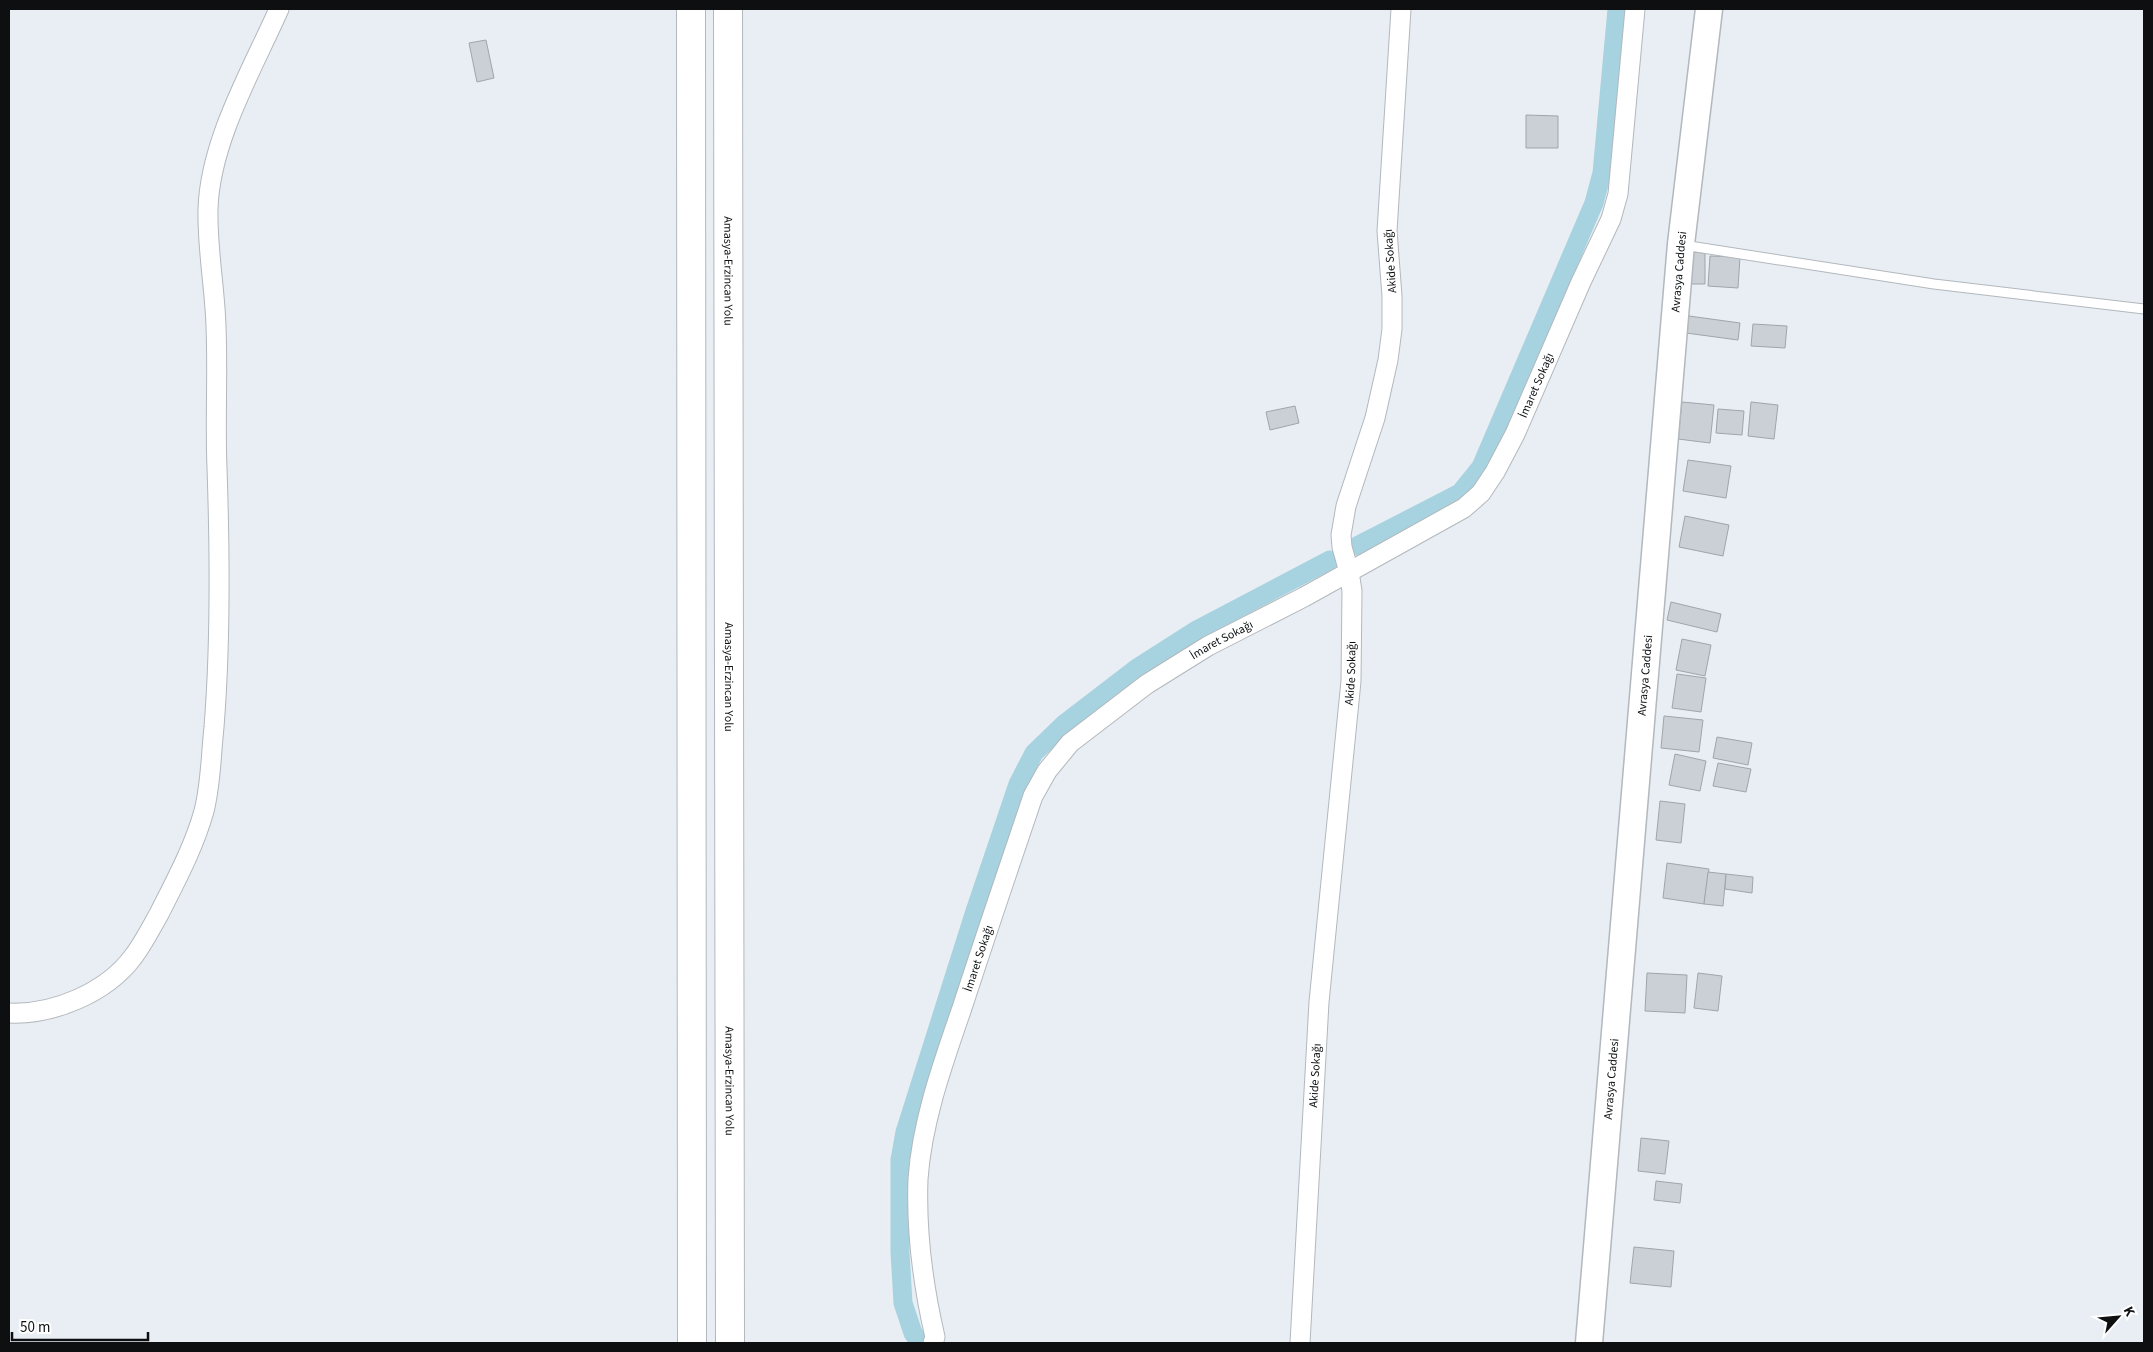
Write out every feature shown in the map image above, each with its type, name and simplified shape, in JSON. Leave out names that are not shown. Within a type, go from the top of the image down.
[{"type":"highway","points":[[691,9],[692,1343]]},
{"type":"highway","name":"Amasya-Erzincan Yolu","points":[[728,9],[730,1343]]},
{"type":"street","points":[[9,1013],[21,1014],[64,1005],[90,992],[116,975],[132,958],[151,927],[186,861],[205,807],[219,663],[220,548],[216,466],[216,327],[208,208],[220,146],[236,104],[279,9]]},
{"type":"street","name":"Akide Sokağı","points":[[1300,1343],[1319,1002],[1351,680],[1352,591],[1341,535],[1346,506],[1375,418],[1388,360],[1392,329],[1392,296],[1386,232],[1401,9]]},
{"type":"street","name":"İmaret Sokağı","points":[[936,1341],[924,1291],[920,1259],[918,1179],[922,1142],[955,1027],[1033,796],[1047,771],[1070,743],[1147,684],[1208,646],[1349,572],[1464,508],[1481,493],[1495,472],[1515,434],[1581,282],[1611,219],[1618,194],[1635,9]]},
{"type":"street","name":"Avrasya Caddesi","points":[[1589,1343],[1680,244],[1709,9]]},
{"type":"lane","points":[[1680,244],[1934,284],[2144,309]]},
{"type":"building","points":[[486,40],[494,78],[477,82],[469,43]]},
{"type":"building","points":[[1526,115],[1558,116],[1558,148],[1526,148]]},
{"type":"building","points":[[1692,252],[1705,253],[1705,284],[1691,284]]},
{"type":"building","points":[[1710,256],[1740,257],[1738,288],[1708,286]]},
{"type":"building","points":[[1689,316],[1740,323],[1738,340],[1686,333]]},
{"type":"building","points":[[1753,324],[1787,326],[1785,348],[1751,346]]},
{"type":"building","points":[[1682,402],[1714,405],[1710,443],[1678,439]]},
{"type":"building","points":[[1751,402],[1778,405],[1774,439],[1748,436]]},
{"type":"building","points":[[1295,406],[1299,423],[1270,430],[1266,412]]},
{"type":"building","points":[[1718,409],[1744,411],[1742,435],[1716,433]]},
{"type":"building","points":[[1688,460],[1731,466],[1726,498],[1683,491]]},
{"type":"building","points":[[1685,516],[1729,525],[1723,556],[1679,547]]},
{"type":"building","points":[[1671,602],[1721,614],[1717,632],[1667,620]]},
{"type":"building","points":[[1682,639],[1711,645],[1705,676],[1676,670]]},
{"type":"building","points":[[1677,674],[1706,678],[1701,712],[1672,708]]},
{"type":"building","points":[[1664,716],[1703,720],[1699,752],[1661,748]]},
{"type":"building","points":[[1717,737],[1752,743],[1748,765],[1713,758]]},
{"type":"building","points":[[1675,754],[1706,761],[1700,791],[1669,785]]},
{"type":"building","points":[[1718,763],[1751,769],[1746,792],[1713,786]]},
{"type":"building","points":[[1660,801],[1685,804],[1681,843],[1656,840]]},
{"type":"building","points":[[1667,863],[1709,869],[1704,904],[1663,898]]},
{"type":"building","points":[[1708,872],[1726,874],[1723,906],[1704,904]]},
{"type":"building","points":[[1726,874],[1753,877],[1752,893],[1725,889]]},
{"type":"building","points":[[1647,973],[1687,975],[1685,1013],[1645,1011]]},
{"type":"building","points":[[1698,973],[1722,976],[1718,1011],[1694,1008]]},
{"type":"building","points":[[1641,1138],[1669,1141],[1665,1174],[1638,1171]]},
{"type":"building","points":[[1656,1181],[1682,1184],[1680,1203],[1654,1200]]},
{"type":"building","points":[[1634,1247],[1674,1251],[1671,1287],[1630,1283]]},
{"type":"waterway","points":[[1357,546],[1460,493],[1481,467],[1594,203],[1602,173],[1617,9]]},
{"type":"waterway","points":[[920,1343],[913,1333],[903,1303],[900,1252],[900,1160],[905,1132],[975,911],[1018,784],[1034,753],[1064,724],[1137,668],[1195,631],[1330,560]]}]
